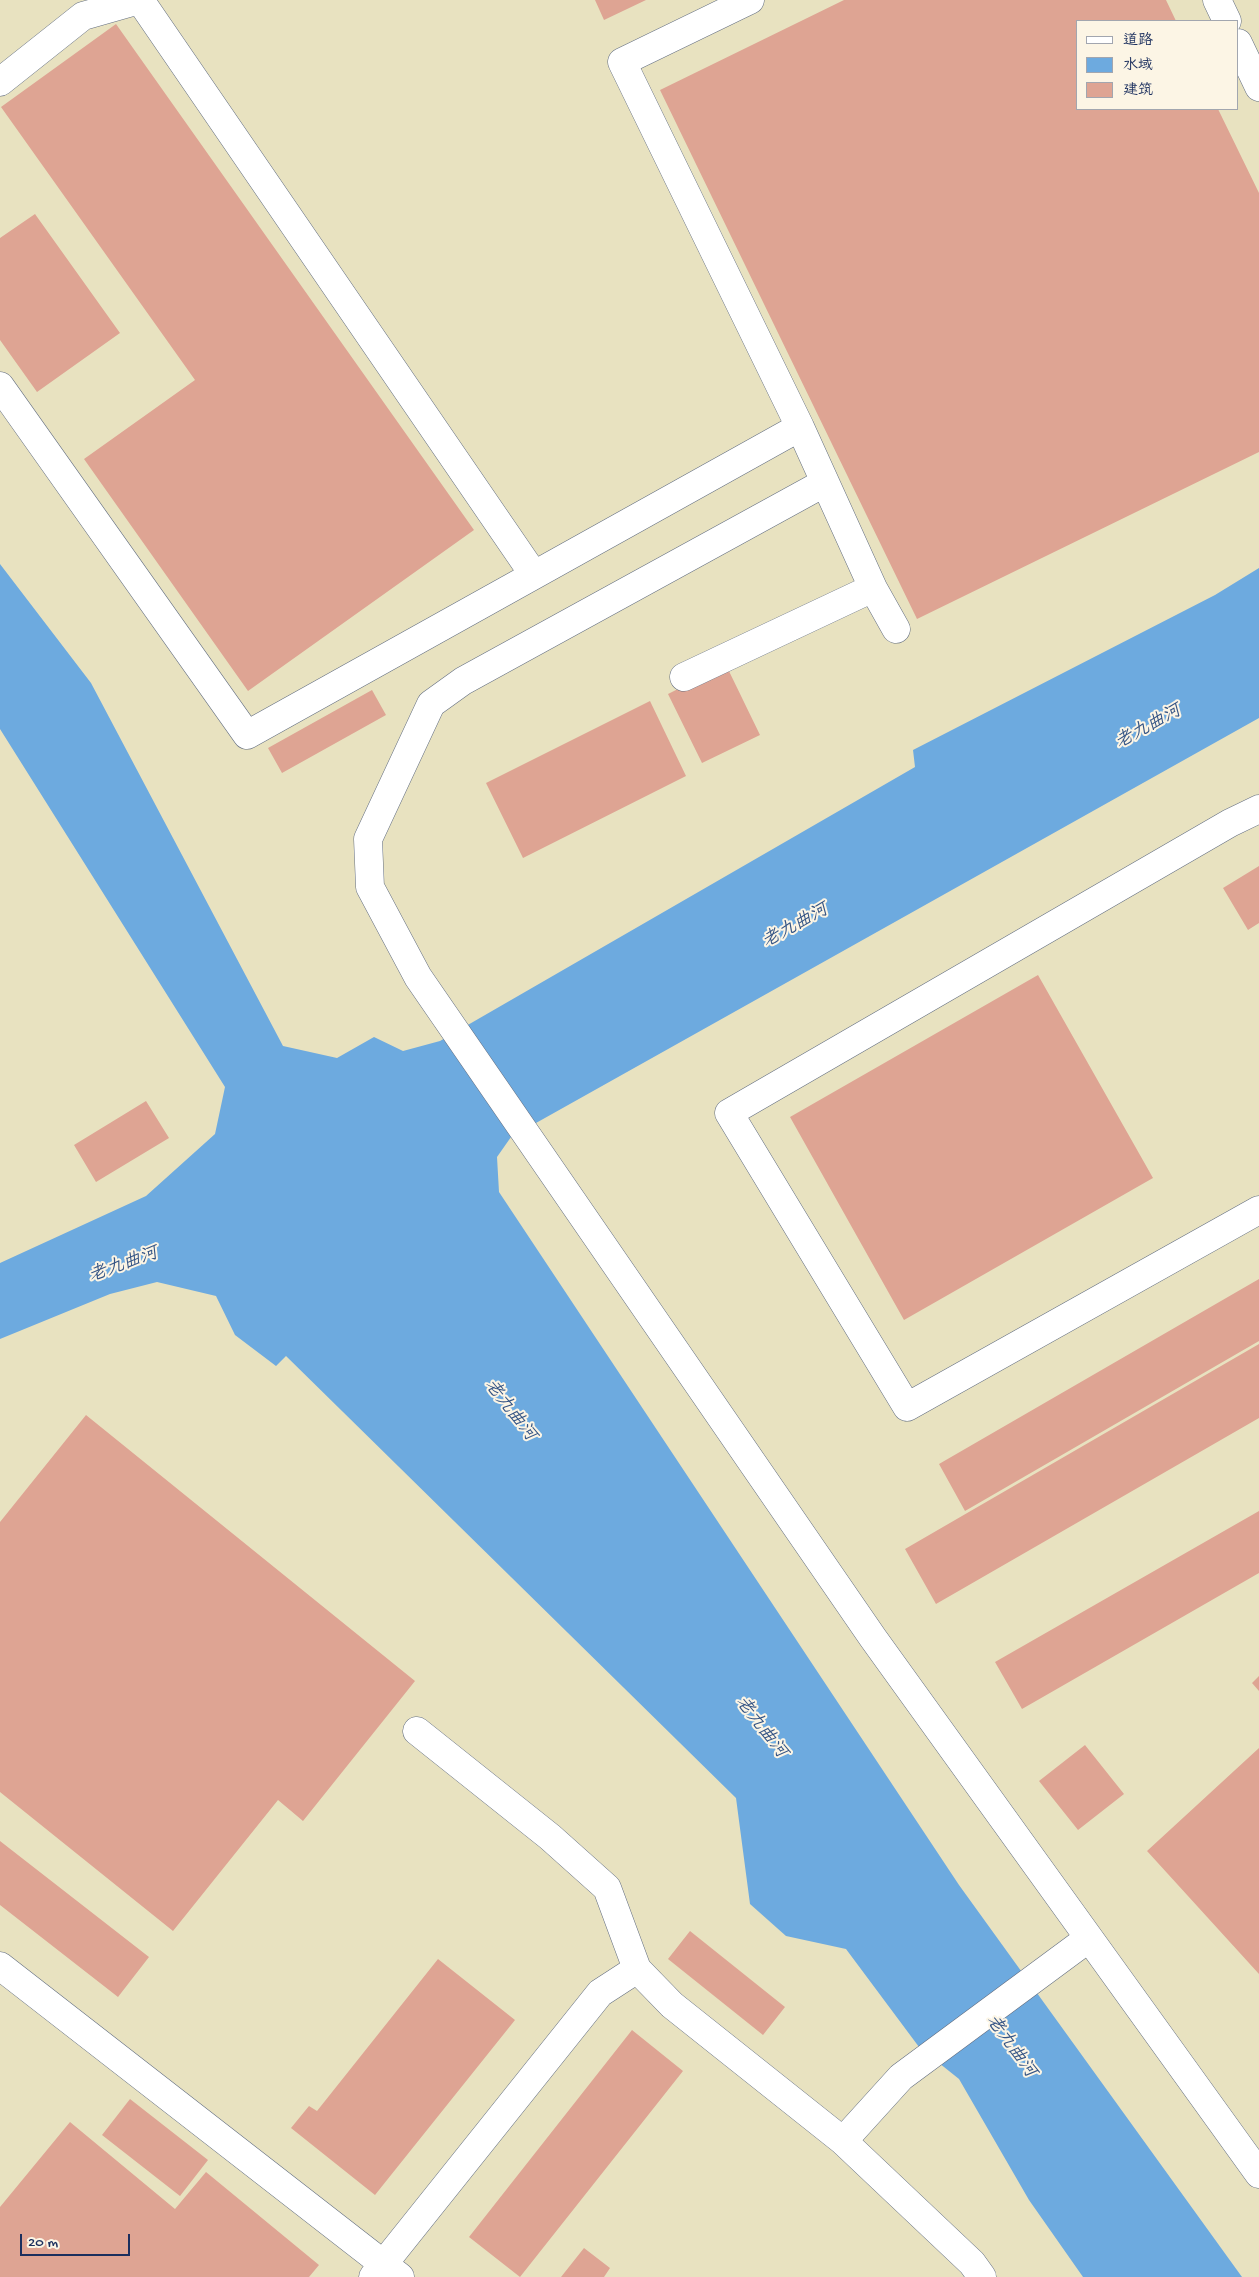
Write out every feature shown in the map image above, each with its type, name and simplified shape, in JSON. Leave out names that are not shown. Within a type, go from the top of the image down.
[{"type":"street","points":[[0,82],[83,16],[139,0],[534,575]]},
{"type":"street","points":[[750,0],[622,62],[800,427],[873,588],[896,629]]},
{"type":"street","points":[[1217,0],[1227,20]]},
{"type":"street","points":[[1239,45],[1259,87]]},
{"type":"street","points":[[0,386],[247,735],[800,427]]},
{"type":"street","points":[[824,483],[464,681],[431,704],[368,838],[370,887],[418,977],[873,1638],[1259,2174]]},
{"type":"street","points":[[684,677],[873,588]]},
{"type":"street","points":[[1259,809],[1230,823],[729,1113],[907,1407],[1259,1210]]},
{"type":"street","points":[[417,1731],[550,1837],[607,1888],[637,1970],[672,2005],[843,2141],[972,2263],[982,2277]]},
{"type":"street","points":[[843,2141],[901,2077],[1089,1938]]},
{"type":"street","points":[[0,1966],[385,2273],[600,1993],[637,1970]]},
{"type":"water","name":"老九曲河","points":[[0,564],[91,683],[283,1046],[337,1058],[374,1037],[403,1051],[440,1041],[915,767],[913,750],[1215,595],[1259,568],[1259,718],[511,1137],[497,1157],[499,1192],[959,1885],[1242,2277],[1083,2277],[1029,2200],[959,2079],[919,2047],[846,1949],[786,1936],[750,1904],[736,1798],[286,1356],[276,1366],[235,1335],[216,1296],[157,1282],[110,1294],[0,1339],[0,1263],[146,1196],[215,1134],[225,1087],[0,729]]},
{"type":"building","points":[[595,0],[646,0],[604,20]]},
{"type":"building","points":[[844,0],[1166,0],[1176,20],[1076,20],[1076,110],[1218,110],[1259,193],[1259,452],[917,619],[660,90]]},
{"type":"building","points":[[116,24],[474,530],[248,691],[84,459],[195,380],[1,107]]},
{"type":"building","points":[[35,214],[120,333],[37,392],[0,340],[0,238]]},
{"type":"building","points":[[726,665],[760,735],[702,763],[668,694]]},
{"type":"building","points":[[372,690],[386,715],[282,773],[268,748]]},
{"type":"building","points":[[650,701],[686,776],[523,858],[486,783]]},
{"type":"building","points":[[1259,866],[1259,923],[1248,930],[1223,888]]},
{"type":"building","points":[[1038,975],[1153,1178],[904,1320],[790,1117]]},
{"type":"building","points":[[146,1101],[169,1138],[96,1182],[74,1145]]},
{"type":"building","points":[[1259,1279],[1259,1341],[965,1511],[939,1464]]},
{"type":"building","points":[[1259,1344],[1259,1418],[936,1604],[905,1549]]},
{"type":"building","points":[[86,1415],[415,1681],[303,1821],[278,1800],[173,1931],[0,1792],[0,1522]]},
{"type":"building","points":[[1259,1511],[1259,1573],[1022,1709],[995,1662]]},
{"type":"building","points":[[1259,1676],[1259,1691],[1252,1683]]},
{"type":"building","points":[[1085,1745],[1124,1794],[1078,1830],[1039,1781]]},
{"type":"building","points":[[1259,1748],[1259,1974],[1147,1851]]},
{"type":"building","points":[[0,1841],[149,1957],[118,1997],[0,1905]]},
{"type":"building","points":[[690,1931],[785,2007],[763,2035],[668,1959]]},
{"type":"building","points":[[438,1959],[515,2020],[375,2195],[291,2128],[309,2106],[317,2111]]},
{"type":"building","points":[[632,2030],[683,2071],[520,2277],[469,2237]]},
{"type":"building","points":[[130,2099],[208,2160],[180,2196],[102,2135]]},
{"type":"building","points":[[70,2122],[175,2209],[206,2172],[319,2265],[309,2277],[0,2277],[0,2207]]},
{"type":"building","points":[[584,2248],[610,2268],[604,2277],[561,2277]]}]
